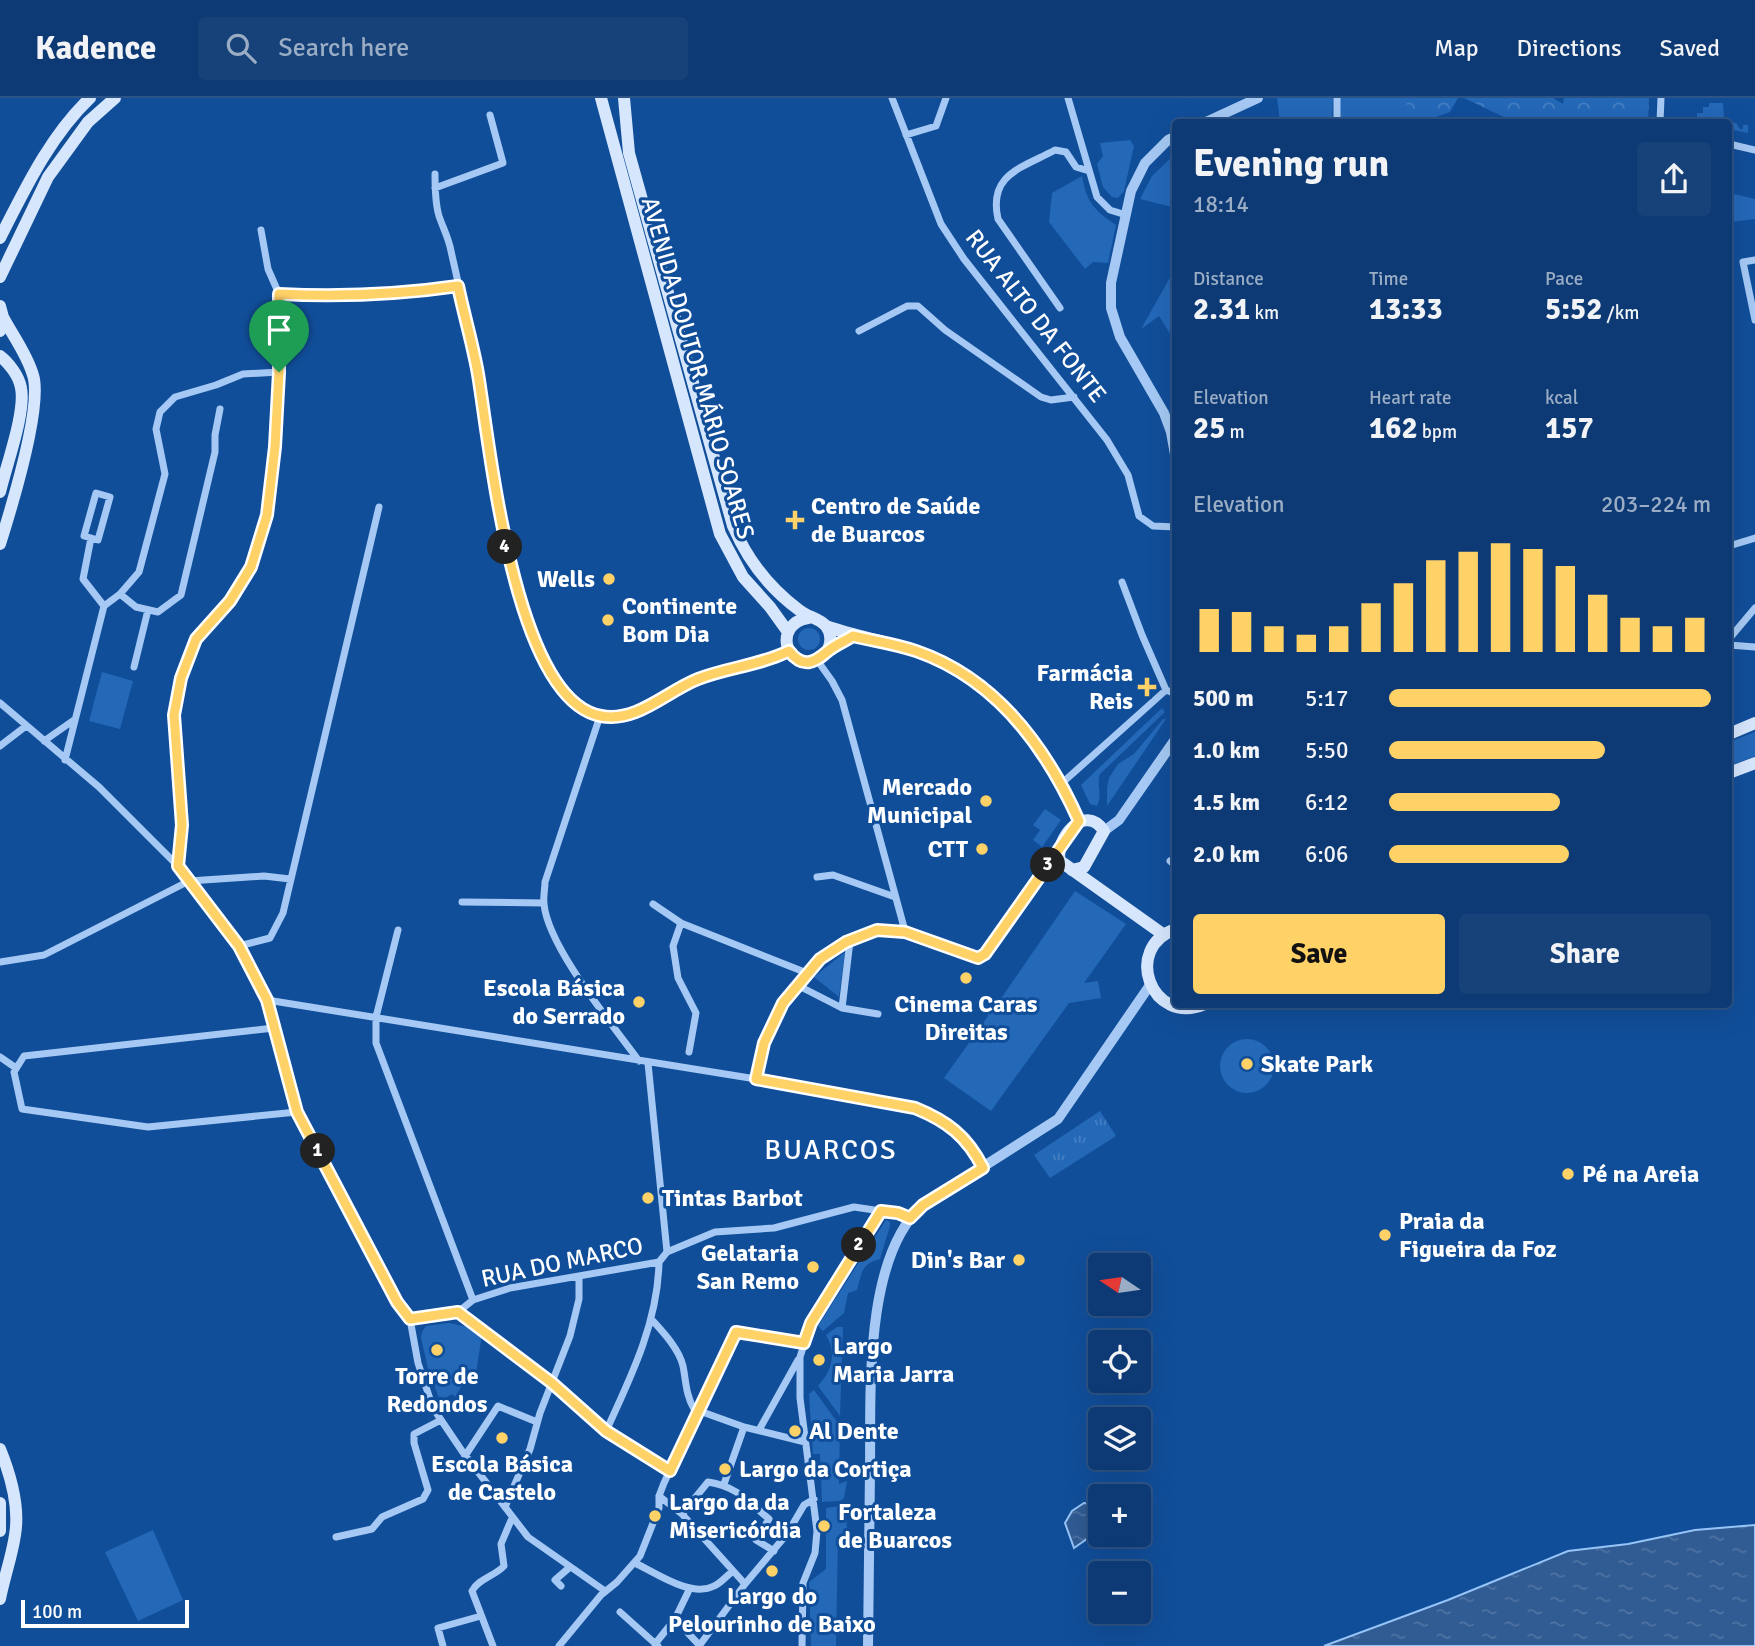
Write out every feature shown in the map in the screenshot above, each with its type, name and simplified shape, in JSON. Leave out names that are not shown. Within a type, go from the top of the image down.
[{"type":"main road","points":[[0,238],[34,172],[75,113],[90,98]]},
{"type":"main road","points":[[0,277],[48,177],[88,122],[114,98]]},
{"type":"main road","name":"AVENIDA DOUTOR MÁRIO SOARES","points":[[601,98],[720,534],[743,577],[788,632]]},
{"type":"main road","name":"AVENIDA DOUTOR MÁRIO SOARES","points":[[624,98],[629,153],[733,526],[748,558],[766,581],[808,618]]},
{"type":"main road","points":[[0,331],[1,312]]},
{"type":"main road","points":[[0,544],[12,505],[36,400],[34,376],[1,312]]},
{"type":"main road","points":[[0,356],[14,372],[21,387],[22,405],[0,492]]},
{"type":"main road","points":[[822,656],[831,638],[826,626],[821,621],[808,618],[795,622],[788,632],[787,645],[789,651],[805,662],[822,656],[853,636]]},
{"type":"main road","points":[[826,626],[853,636],[917,652],[944,663],[996,699],[1017,719],[1037,745],[1061,784],[1079,821]]},
{"type":"main road","points":[[1732,733],[1755,723]]},
{"type":"main road","points":[[1732,772],[1755,763]]},
{"type":"main road","points":[[1072,870],[1084,867],[1104,831],[1096,822],[1084,819],[1079,821],[1058,852],[1063,865],[1170,932],[1153,946],[1147,960],[1147,976],[1150,985],[1163,1001],[1172,1006]]},
{"type":"main road","points":[[1090,858],[1097,887]]},
{"type":"main road","points":[[0,1449],[10,1473],[16,1504],[16,1533],[0,1599]]},
{"type":"main road","points":[[0,1503],[0,1531]]},
{"type":"street","name":"RUA ALTO DA FONTE","points":[[892,98],[942,224],[964,258],[1107,440],[1128,475],[1139,516],[1153,526],[1172,527]]},
{"type":"street","points":[[906,135],[936,126],[946,98]]},
{"type":"street","points":[[1068,98],[1097,197],[1111,210],[1126,215]]},
{"type":"street","points":[[1212,119],[1258,98]]},
{"type":"street","points":[[1337,98],[1337,119]]},
{"type":"street","points":[[1660,119],[1661,98]]},
{"type":"street","points":[[435,188],[503,163],[489,115]]},
{"type":"street","points":[[1172,138],[1144,163],[1131,191],[1111,283],[1111,309],[1119,337],[1164,413],[1172,438]]},
{"type":"street","points":[[1732,145],[1755,150]]},
{"type":"street","points":[[1060,308],[998,219],[996,192],[1004,178],[1055,150],[1066,152],[1076,167],[1089,171]]},
{"type":"street","points":[[435,174],[438,214],[451,248],[477,370],[505,545],[533,637],[554,677],[568,696],[581,708],[600,716],[617,716],[635,712],[698,679],[727,669],[767,662],[789,651]]},
{"type":"street","points":[[178,866],[182,825],[174,715],[181,678],[196,639],[230,601],[251,567],[267,515],[275,447],[279,294],[268,269],[261,230]]},
{"type":"street","points":[[1755,260],[1743,262],[1753,295],[1755,320]]},
{"type":"street","points":[[279,294],[344,297],[405,294],[458,286]]},
{"type":"street","points":[[859,331],[906,306],[918,306],[945,330],[1041,397],[1051,400],[1074,397]]},
{"type":"street","points":[[65,760],[104,606],[120,594],[139,572],[165,474],[156,429],[160,412],[175,397],[216,385],[243,373],[279,372]]},
{"type":"street","points":[[120,594],[136,607],[158,612],[181,595],[213,462],[220,409]]},
{"type":"street","points":[[96,493],[110,497],[98,540],[91,538],[84,536],[96,493]]},
{"type":"street","points":[[239,946],[270,938],[283,913],[379,508]]},
{"type":"street","points":[[91,538],[83,579],[104,606]]},
{"type":"street","points":[[1732,545],[1755,538]]},
{"type":"street","points":[[1122,582],[1166,690],[1172,692]]},
{"type":"street","points":[[1732,635],[1755,608]]},
{"type":"street","points":[[134,667],[148,610]]},
{"type":"street","points":[[1732,645],[1755,647]]},
{"type":"street","points":[[822,656],[842,701],[905,932]]},
{"type":"street","points":[[1061,784],[1166,690]]},
{"type":"street","points":[[0,703],[99,787],[178,866],[239,946],[267,1000],[297,1112],[391,1291],[410,1319],[418,1363],[433,1408],[528,1537],[605,1591]]},
{"type":"street","points":[[600,716],[545,882],[544,903],[551,930],[574,971],[639,1061]]},
{"type":"street","points":[[44,741],[75,719]]},
{"type":"street","points":[[0,746],[26,726]]},
{"type":"street","points":[[1104,831],[1119,820],[1172,744]]},
{"type":"street","points":[[756,1079],[764,1043],[783,1003],[820,959],[849,941],[877,930],[905,932],[978,958],[985,954],[1058,852]]},
{"type":"street","points":[[817,877],[833,874],[895,897]]},
{"type":"street","points":[[0,962],[44,955],[189,881],[264,876],[290,879]]},
{"type":"street","points":[[462,902],[544,903]]},
{"type":"street","points":[[653,904],[681,923],[807,973]]},
{"type":"street","points":[[681,923],[673,946],[678,978],[696,1013],[689,1052]]},
{"type":"street","points":[[398,930],[376,1017],[376,1043],[473,1300],[458,1312],[410,1319]]},
{"type":"street","points":[[842,1008],[849,941]]},
{"type":"street","points":[[797,985],[842,1008],[878,1014]]},
{"type":"street","points":[[868,1646],[872,1351],[881,1286],[901,1234],[910,1218],[923,1205],[1058,1119],[1150,985]]},
{"type":"street","points":[[267,1000],[756,1079],[923,1111],[956,1130],[974,1150],[983,1168]]},
{"type":"street","points":[[274,1028],[24,1056],[14,1072],[22,1110],[148,1127],[297,1112]]},
{"type":"street","points":[[0,1057],[16,1068]]},
{"type":"street","points":[[648,1063],[667,1252]]},
{"type":"street","points":[[606,1431],[634,1371],[652,1320],[659,1262],[667,1252],[715,1232],[774,1228],[846,1208],[898,1213],[910,1218]]},
{"type":"street","points":[[802,1646],[803,1583],[815,1553],[817,1531],[798,1379],[800,1357],[811,1323],[881,1211]]},
{"type":"street","name":"RUA DO MARCO","points":[[473,1300],[509,1288],[659,1262]]},
{"type":"street","points":[[505,1507],[526,1460],[537,1422],[570,1336],[579,1299],[579,1276]]},
{"type":"street","points":[[458,1312],[552,1383],[606,1431],[670,1471]]},
{"type":"street","points":[[652,1320],[683,1364],[690,1403],[694,1409],[744,1427],[805,1442]]},
{"type":"street","points":[[559,1646],[605,1591],[635,1563],[659,1508],[659,1496],[736,1332],[804,1343]]},
{"type":"street","points":[[759,1430],[800,1357]]},
{"type":"street","points":[[466,1456],[498,1406],[537,1422]]},
{"type":"street","points":[[336,1537],[372,1528],[383,1517],[423,1499],[428,1490],[414,1443],[414,1434],[441,1420]]},
{"type":"street","points":[[724,1484],[744,1427]]},
{"type":"street","points":[[682,1514],[708,1482],[724,1484],[769,1519],[756,1540],[774,1551]]},
{"type":"street","points":[[659,1496],[682,1514],[745,1584]]},
{"type":"street","points":[[675,1619],[699,1646],[745,1584],[774,1551],[804,1505],[814,1499]]},
{"type":"street","points":[[493,1646],[472,1591],[476,1584],[497,1573],[504,1566],[501,1544],[512,1518]]},
{"type":"street","points":[[635,1563],[690,1588],[704,1589],[715,1586],[732,1572]]},
{"type":"street","points":[[561,1586],[555,1580],[570,1567]]},
{"type":"street","points":[[620,1612],[657,1645],[675,1619],[690,1588]]},
{"type":"street","points":[[443,1646],[439,1628],[481,1616]]},
{"type":"green space","points":[[1277,98],[1333,98],[1332,119],[1280,119]]},
{"type":"green space","points":[[1339,98],[1409,98],[1402,113],[1403,119],[1340,119]]},
{"type":"green space","points":[[1409,98],[1458,98],[1450,112],[1430,119],[1403,119],[1402,113]]},
{"type":"green space","points":[[1464,98],[1553,98],[1563,104],[1564,98],[1649,98],[1648,119],[1506,118]]},
{"type":"green space","points":[[1709,103],[1723,103],[1724,119],[1697,119],[1697,113],[1703,113],[1703,107],[1709,107]]},
{"type":"green space","points":[[1732,122],[1740,129],[1743,129],[1743,125],[1748,125],[1748,133],[1732,130]]},
{"type":"green space","points":[[1130,140],[1134,146],[1124,191],[1118,198],[1112,197],[1103,187],[1097,164],[1103,156],[1100,143]]},
{"type":"green space","points":[[1172,157],[1172,207],[1140,199],[1152,176]]},
{"type":"green space","points":[[1082,176],[1086,193],[1093,205],[1116,225],[1108,263],[1093,262],[1085,269],[1049,222],[1052,193]]},
{"type":"green space","points":[[1732,194],[1755,199],[1755,219],[1732,222]]},
{"type":"green space","points":[[1172,274],[1172,337],[1159,316],[1141,329]]},
{"type":"green space","points":[[809,628],[817,631],[820,639],[817,647],[809,650],[801,647],[798,639],[801,631]]},
{"type":"green space","points":[[102,672],[133,681],[120,729],[89,721]]},
{"type":"green space","points":[[1162,708],[1165,712],[1100,774],[1099,802],[1097,806],[1090,804],[1081,785]]},
{"type":"green space","points":[[1163,719],[1166,719],[1107,806],[1109,778],[1118,764],[1134,754]]},
{"type":"green space","points":[[1755,732],[1755,756],[1732,765],[1732,741]]},
{"type":"green space","points":[[1045,809],[1061,820],[1042,847],[1033,840],[1040,830],[1033,825]]},
{"type":"green space","points":[[1075,891],[1126,924],[1084,983],[1098,981],[1101,998],[1069,1003],[991,1111],[944,1078],[988,1016],[985,1000],[1002,997]]},
{"type":"green space","points":[[845,952],[839,997],[814,977]]},
{"type":"green space","name":"Skate Park","points":[[1247,1039],[1266,1047],[1274,1066],[1266,1085],[1247,1093],[1228,1085],[1220,1066],[1228,1047]]},
{"type":"green space","points":[[1100,1111],[1116,1136],[1050,1178],[1034,1155]]},
{"type":"green space","points":[[886,1220],[890,1222],[890,1226],[880,1259],[866,1266],[857,1290],[848,1293],[844,1313],[823,1331],[818,1326]]},
{"type":"green space","points":[[449,1323],[468,1327],[482,1334],[475,1380],[468,1376],[455,1397],[452,1394],[440,1401],[431,1382],[421,1338],[426,1326]]},
{"type":"green space","points":[[837,1327],[843,1327],[840,1416],[818,1386],[827,1374],[831,1362],[831,1348],[826,1335]]},
{"type":"green space","points":[[814,1390],[840,1426],[839,1484],[847,1481],[844,1498],[840,1501],[822,1502],[820,1454],[813,1454],[809,1394]]},
{"type":"green space","points":[[839,1506],[846,1509],[847,1531],[838,1537],[836,1646],[811,1646],[809,1582],[826,1569],[826,1508]]},
{"type":"green space","points":[[153,1530],[183,1600],[138,1621],[105,1552]]},
{"type":"water","points":[[1084,1503],[1088,1504],[1088,1538],[1074,1548],[1065,1523],[1072,1511]]},
{"type":"water","points":[[1755,1525],[1755,1646],[1324,1646],[1448,1600],[1568,1551],[1628,1544],[1695,1530]]},
{"type":"place","name":"Centro de Saúde de Buarcos","points":[[795,520]]},
{"type":"place","name":"Wells","points":[[609,579]]},
{"type":"place","name":"Continente Bom Dia","points":[[608,620]]},
{"type":"place","name":"Farmácia Reis","points":[[1147,687]]},
{"type":"place","name":"Mercado Municipal","points":[[986,801]]},
{"type":"place","name":"CTT","points":[[982,849]]},
{"type":"place","name":"Cinema Caras Direitas","points":[[966,978]]},
{"type":"place","name":"Escola Básica do Serrado","points":[[639,1002]]},
{"type":"place","name":"Skate Park","points":[[1247,1064]]},
{"type":"place","name":"Pé na Areia","points":[[1568,1174]]},
{"type":"place","name":"Tintas Barbot","points":[[648,1198]]},
{"type":"place","name":"Praia da Figueira da Foz","points":[[1385,1235]]},
{"type":"place","name":"Din's Bar","points":[[1019,1260]]},
{"type":"place","name":"Gelataria San Remo","points":[[813,1267]]},
{"type":"place","name":"Torre de Redondos","points":[[437,1350]]},
{"type":"place","name":"Largo Maria Jarra","points":[[819,1360]]},
{"type":"place","name":"Al Dente","points":[[795,1431]]},
{"type":"place","name":"Escola Básica de Castelo","points":[[502,1438]]},
{"type":"place","name":"Largo da Cortiça","points":[[725,1469]]},
{"type":"place","name":"Largo da da Misericórdia","points":[[655,1516]]},
{"type":"place","name":"Fortaleza de Buarcos","points":[[824,1526]]},
{"type":"place","name":"Largo do Pelourinho de Baixo","points":[[772,1571]]},
{"type":"district","name":"BUARCOS","points":[[831,1150]]},
{"type":"route","points":[[458,286],[477,370],[505,545],[524,612],[533,637],[554,677],[581,708],[600,716],[635,712],[698,679],[727,669],[767,662],[789,651],[805,662],[817,660],[853,636],[890,644],[944,663],[996,699],[1017,719],[1037,745],[1054,771],[1079,821],[985,954],[978,958],[905,932],[877,930],[846,942],[820,959],[783,1003],[764,1043],[756,1079],[915,1108],[956,1130],[974,1150],[983,1168],[923,1205],[910,1218],[881,1211],[811,1323],[804,1343],[736,1332],[670,1471],[606,1431],[552,1383],[458,1312],[410,1319],[397,1302],[297,1112],[267,1000],[239,946],[178,866],[182,825],[174,715],[181,678],[196,639],[230,601],[251,567],[267,515],[275,447],[279,372],[279,294],[344,297],[405,294],[458,286]]}]
